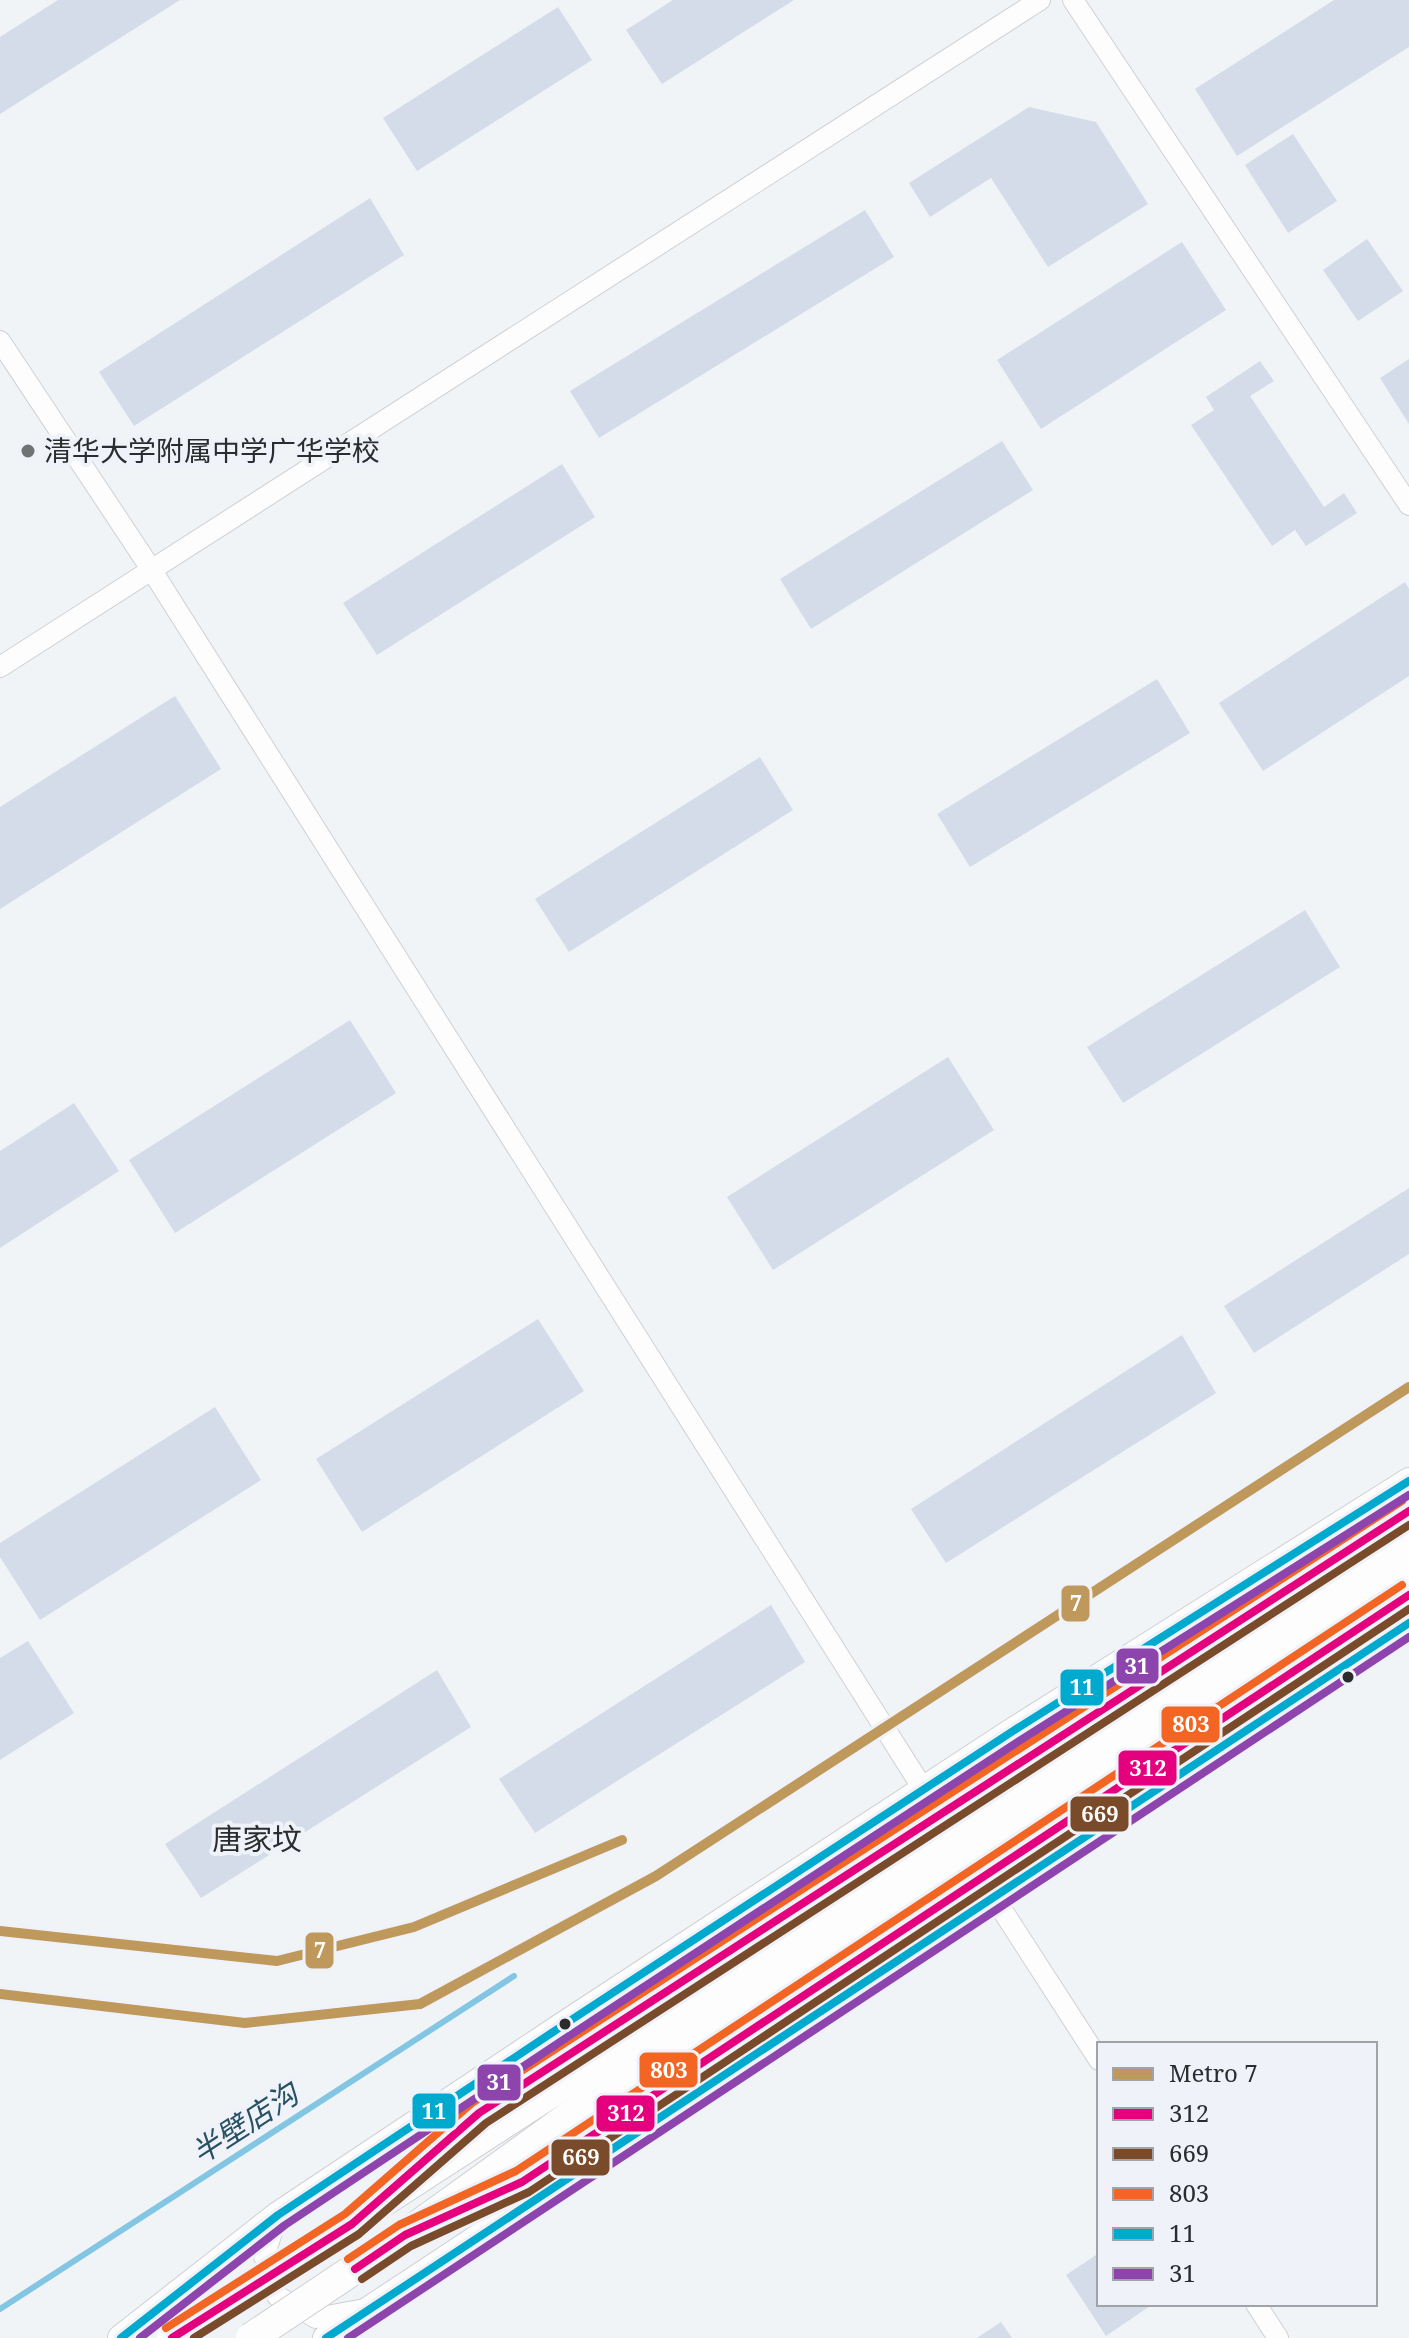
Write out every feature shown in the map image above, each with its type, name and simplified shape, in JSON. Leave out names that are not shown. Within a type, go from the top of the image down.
[{"type":"highway","points":[[352,2224],[479,2113],[1409,1511]]},
{"type":"highway","points":[[172,2338],[1409,1537]]},
{"type":"highway","points":[[251,2338],[405,2235],[599,2095],[1409,1568]]},
{"type":"highway","points":[[405,2235],[522,2182],[1409,1595]]},
{"type":"main road","points":[[121,2338],[278,2215],[923,1791],[1409,1481]]},
{"type":"main road","points":[[326,2338],[1409,1623]]},
{"type":"street","points":[[0,667],[1040,0]]},
{"type":"street","points":[[1073,0],[1409,505]]},
{"type":"street","points":[[0,341],[151,569],[923,1791],[1097,2057]]},
{"type":"street","points":[[1102,1675],[1092,1701],[1094,1729],[1123,1767],[1165,1784]]},
{"type":"street","points":[[753,1902],[807,1910],[829,1929],[831,1961],[824,2009]]},
{"type":"street","points":[[278,2215],[264,2256],[277,2296],[316,2318],[371,2308]]},
{"type":"street","points":[[1257,2306],[1278,2338]]},
{"type":"building","points":[[58,0],[180,0],[0,114],[0,37]]},
{"type":"building","points":[[673,0],[794,0],[662,84],[626,30]]},
{"type":"building","points":[[1334,0],[1409,0],[1409,47],[1237,156],[1195,89]]},
{"type":"building","points":[[558,7],[592,60],[417,171],[383,118]]},
{"type":"building","points":[[1029,107],[1096,122],[1148,204],[1048,267],[991,178],[930,217],[909,183]]},
{"type":"building","points":[[1293,134],[1337,201],[1288,233],[1245,165]]},
{"type":"building","points":[[370,198],[404,255],[134,426],[99,372]]},
{"type":"building","points":[[865,210],[894,257],[599,438],[570,391]]},
{"type":"building","points":[[1367,239],[1403,291],[1358,321],[1323,270]]},
{"type":"building","points":[[1182,242],[1226,310],[1041,429],[997,360]]},
{"type":"building","points":[[1409,359],[1409,424],[1380,378]]},
{"type":"building","points":[[1260,361],[1274,381],[1250,396],[1324,507],[1344,493],[1357,513],[1306,546],[1295,530],[1272,546],[1191,425],[1214,410],[1206,397]]},
{"type":"building","points":[[1002,441],[1033,490],[811,629],[780,579]]},
{"type":"building","points":[[562,464],[595,517],[377,655],[343,603]]},
{"type":"building","points":[[1405,582],[1409,589],[1409,676],[1263,771],[1219,703]]},
{"type":"building","points":[[1157,679],[1190,733],[970,867],[937,814]]},
{"type":"building","points":[[175,696],[221,769],[0,909],[0,807]]},
{"type":"building","points":[[760,757],[793,810],[569,952],[535,899]]},
{"type":"building","points":[[1305,910],[1340,967],[1123,1103],[1087,1047]]},
{"type":"building","points":[[350,1020],[396,1093],[175,1233],[129,1160]]},
{"type":"building","points":[[948,1057],[994,1130],[773,1270],[727,1197]]},
{"type":"building","points":[[74,1103],[119,1171],[0,1248],[0,1151]]},
{"type":"building","points":[[1409,1188],[1409,1254],[1254,1353],[1224,1306]]},
{"type":"building","points":[[538,1319],[584,1391],[362,1532],[316,1459]]},
{"type":"building","points":[[1182,1335],[1216,1393],[946,1563],[911,1509]]},
{"type":"building","points":[[215,1407],[261,1480],[40,1620],[0,1557],[0,1543]]},
{"type":"building","points":[[771,1605],[805,1662],[535,1833],[499,1779]]},
{"type":"building","points":[[28,1641],[74,1713],[0,1760],[0,1658]]},
{"type":"building","points":[[437,1670],[471,1727],[201,1898],[165,1844]]},
{"type":"building","points":[[1097,2254],[1097,2306],[1150,2306],[1106,2336],[1066,2275]]},
{"type":"building","points":[[1001,2322],[1012,2338],[977,2338]]},
{"type":"waterway","name":"半壁店沟","points":[[0,2309],[514,1976]]},
{"type":"metro line","name":"7","points":[[0,1994],[245,2023],[420,2004],[656,1876],[1409,1387]]},
{"type":"metro line","name":"7","points":[[0,1931],[277,1961],[414,1927],[622,1840]]},
{"type":"transit line","name":"11","points":[[121,2338],[278,2215],[565,2024],[1013,1731],[1409,1481]]},
{"type":"transit line","name":"31","points":[[140,2338],[285,2225],[572,2034],[1019,1741],[1409,1495]]},
{"type":"transit line","name":"803","points":[[166,2328],[345,2214],[472,2103],[1402,1501]]},
{"type":"transit line","name":"312","points":[[172,2338],[352,2224],[479,2113],[1409,1511]]},
{"type":"transit line","name":"669","points":[[194,2338],[359,2234],[486,2123],[1409,1525]]},
{"type":"transit line","name":"803","points":[[348,2259],[399,2225],[516,2171],[1402,1585]]},
{"type":"transit line","name":"312","points":[[355,2269],[405,2235],[522,2182],[1409,1595]]},
{"type":"transit line","name":"669","points":[[362,2279],[411,2246],[529,2192],[1409,1609]]},
{"type":"transit line","name":"11","points":[[326,2338],[1409,1623]]},
{"type":"transit line","name":"31","points":[[348,2338],[1409,1637]]},
{"type":"place","name":"清华大学附属中学广华学校","points":[[28,451]]},
{"type":"district","name":"唐家坟","points":[[257,1840]]}]
